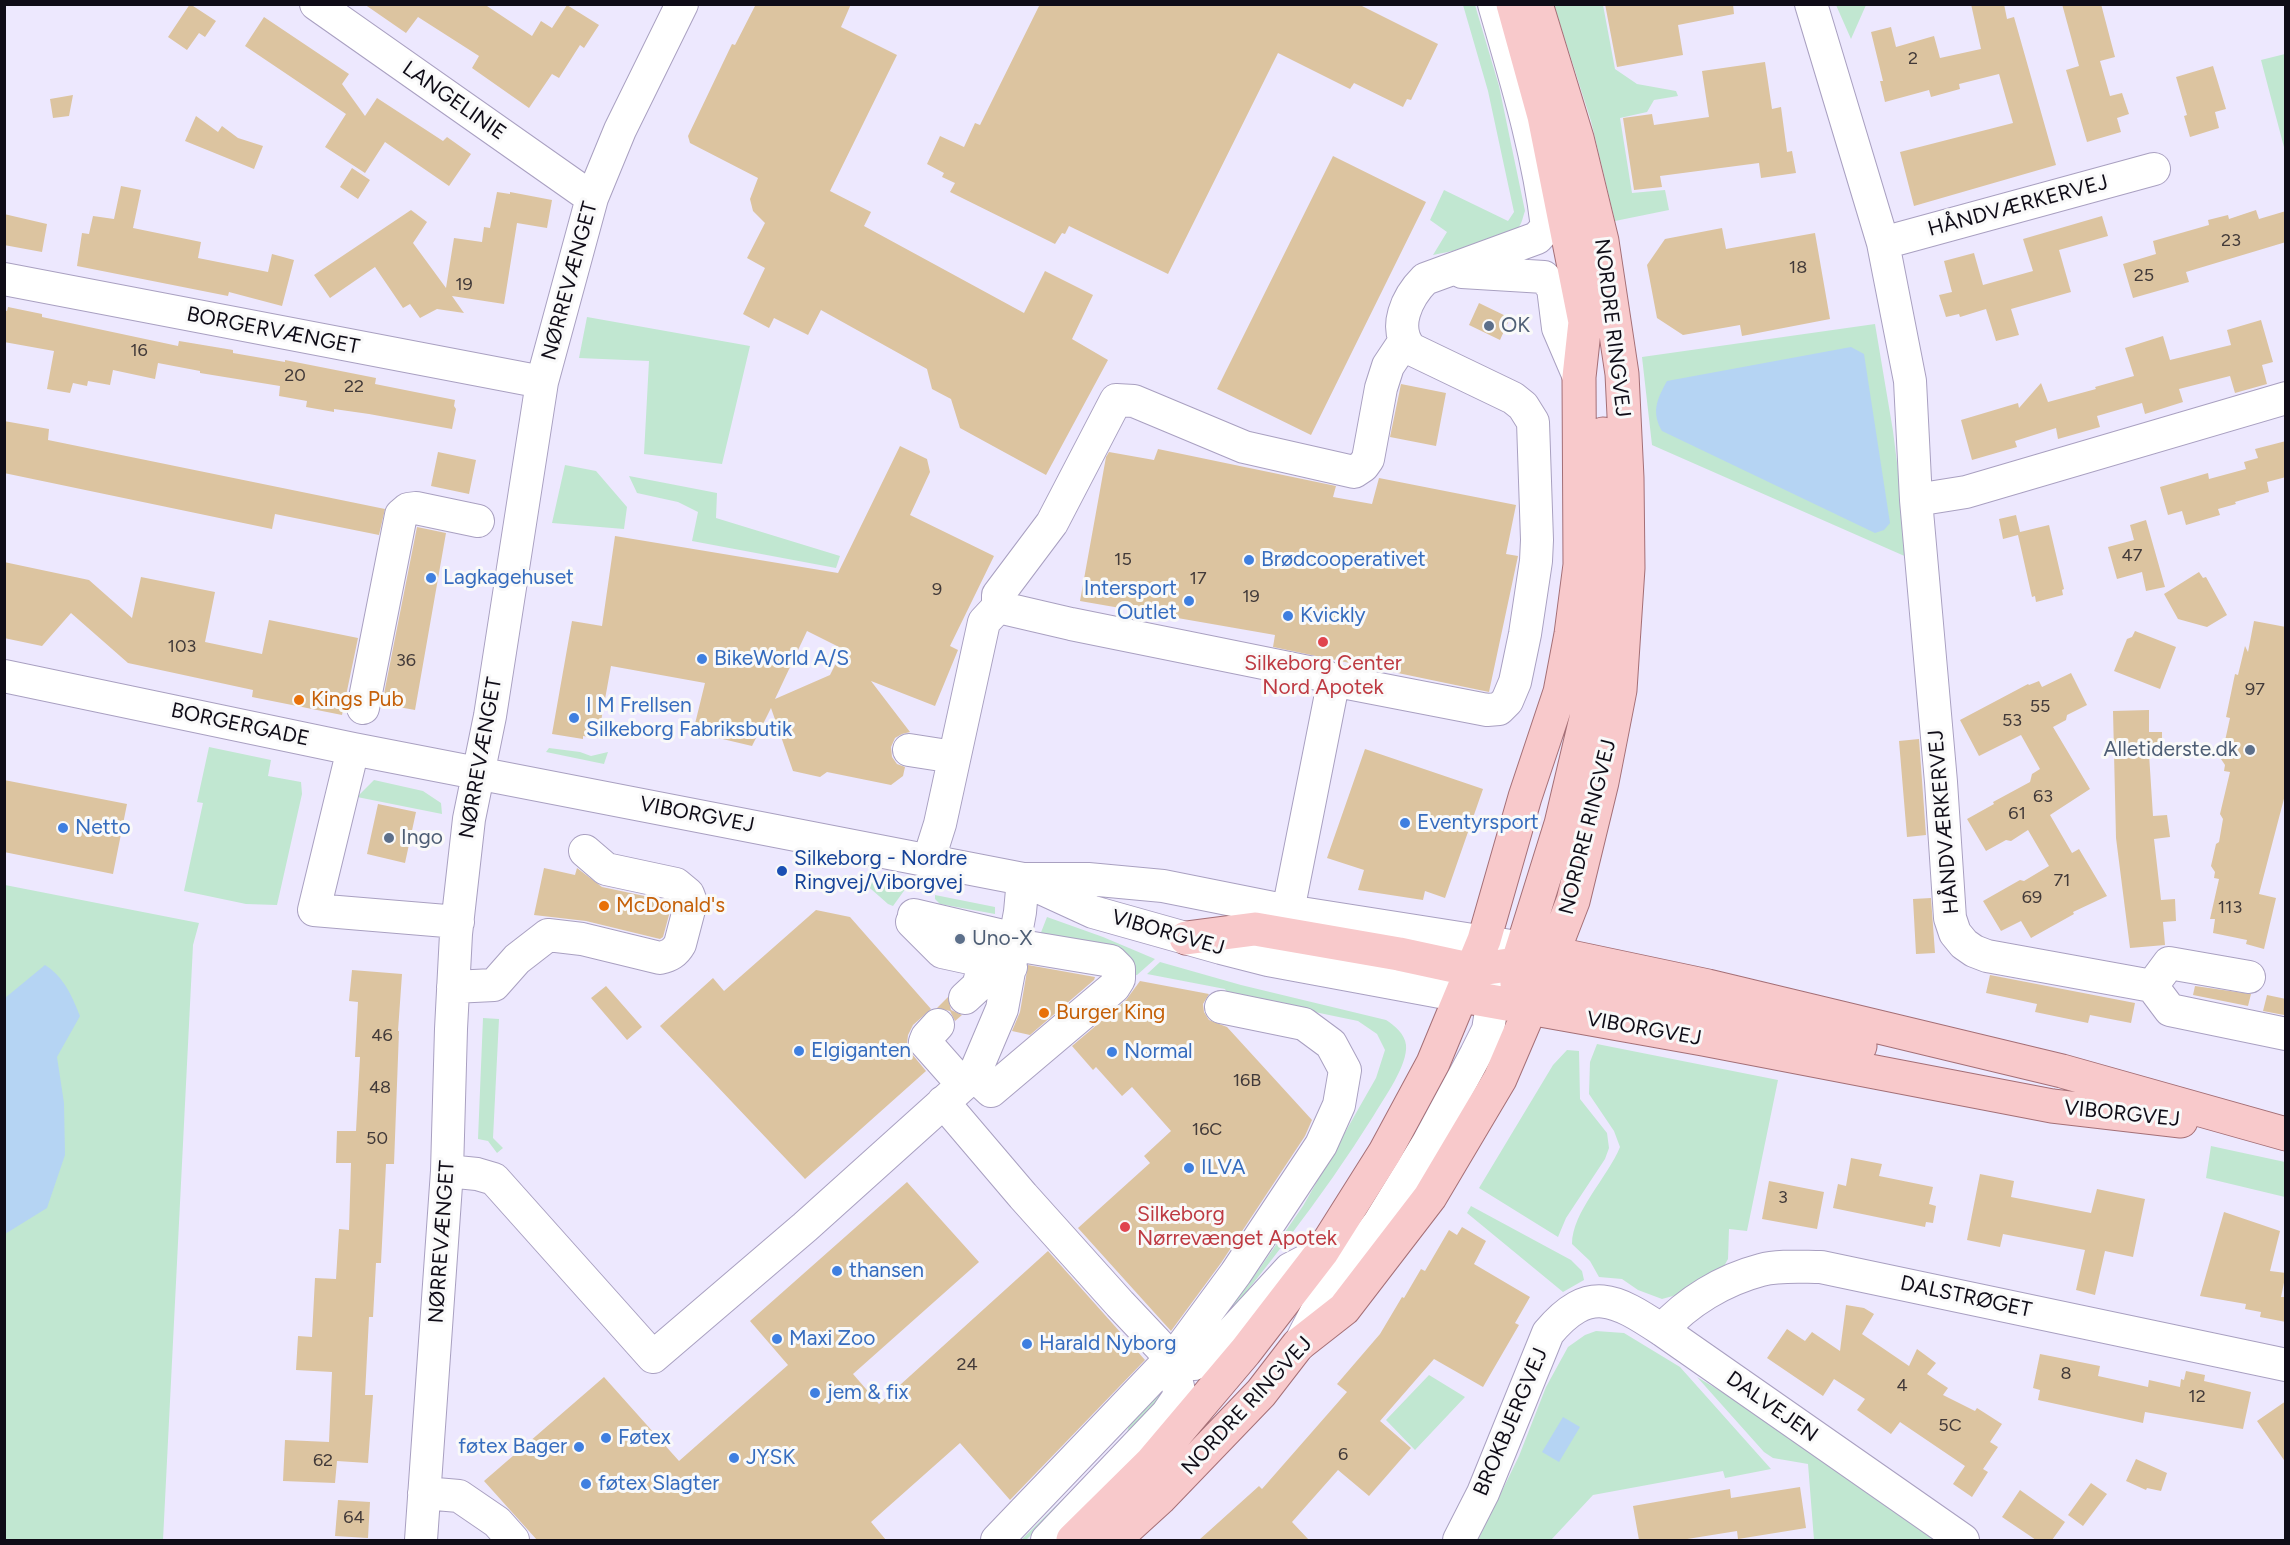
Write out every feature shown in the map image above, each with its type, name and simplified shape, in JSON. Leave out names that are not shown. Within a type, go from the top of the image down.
[{"type":"main road","name":"NORDRE RINGVEJ","points":[[1114,1540],[1160,1498],[1261,1393],[1298,1346],[1344,1309],[1430,1197],[1500,1079],[1507,975],[1526,797],[1560,692],[1571,634],[1580,565],[1579,377],[1585,322],[1544,116],[1513,4]]},
{"type":"main road","name":"NORDRE RINGVEJ","points":[[1072,1540],[1152,1462],[1245,1352],[1322,1252],[1385,1152],[1433,1063],[1573,901],[1602,782],[1620,690],[1628,568],[1622,374],[1602,241],[1577,138],[1536,4]]},
{"type":"main road","points":[[1186,938],[1255,929],[1507,975],[1561,824],[1593,689],[1605,563],[1603,371],[1585,322]]},
{"type":"main road","name":"VIBORGVEJ","points":[[1507,975],[1708,986],[2062,1071],[2280,1133]]},
{"type":"main road","name":"VIBORGVEJ","points":[[1507,975],[1703,1039],[2052,1106],[2280,1133]]},
{"type":"street","name":"NØRREVÆNGET","points":[[421,1540],[447,1171],[453,987],[458,922],[469,819],[490,716],[542,382],[592,198],[620,130],[682,4]]},
{"type":"street","points":[[998,607],[1328,676],[1332,680],[1493,710],[1499,709],[1511,695],[1531,601],[1537,540],[1533,422],[1523,406],[1513,398],[1411,350],[1404,342],[1402,319],[1412,293],[1425,279],[1450,272],[1537,238],[1546,226],[1537,170],[1494,4]]},
{"type":"street","name":"HÅNDVÆRKERVEJ","points":[[1811,4],[1883,243],[1910,381],[1916,500],[1941,782],[1948,907],[1955,933],[1964,944],[1987,956],[2152,986]]},
{"type":"street","name":"LANGELINIE","points":[[329,8],[592,198]]},
{"type":"street","name":"HÅNDVÆRKERVEJ","points":[[1883,243],[2154,169]]},
{"type":"street","points":[[1450,272],[1544,277],[1552,288],[1558,328],[1579,377]]},
{"type":"street","name":"BORGERVÆNGET","points":[[4,279],[542,382]]},
{"type":"street","points":[[928,862],[940,824],[984,622],[998,607],[998,595],[1052,523],[1116,400],[1134,401],[1244,447],[1354,472],[1364,466],[1368,459],[1381,388],[1388,366],[1404,342]]},
{"type":"street","points":[[1916,500],[1966,492],[2286,398]]},
{"type":"street","points":[[363,708],[401,515],[408,508],[416,508],[478,521]]},
{"type":"street","name":"BORGERGADE","points":[[4,676],[477,773]]},
{"type":"street","points":[[1288,911],[1332,680]]},
{"type":"street","points":[[353,749],[314,910],[458,922]]},
{"type":"street","points":[[909,750],[954,757]]},
{"type":"street","name":"VIBORGVEJ","points":[[477,773],[1023,879],[1088,879],[1163,886],[1288,911],[1507,975]]},
{"type":"street","points":[[453,987],[494,985],[517,959],[548,935],[660,957],[666,957],[677,950],[681,944],[691,902],[688,894],[676,884],[606,869],[585,851]]},
{"type":"street","points":[[447,1171],[477,1174],[494,1179],[653,1357],[805,1227],[960,1087],[1002,1010],[1008,953],[1023,879]]},
{"type":"street","name":"VIBORGVEJ","points":[[1023,879],[1093,912],[1186,938]]},
{"type":"street","points":[[917,924],[1008,953],[1111,961],[1119,969],[1119,979],[1113,987],[991,1091],[960,1087]]},
{"type":"street","points":[[965,998],[1008,953]]},
{"type":"street","points":[[2249,977],[2169,963],[2152,986],[2170,1010],[2286,1034]]},
{"type":"street","points":[[997,1540],[1163,1370],[1236,1273],[1321,1145],[1338,1105],[1345,1070],[1331,1044],[1304,1024],[1221,1006]]},
{"type":"street","points":[[938,1025],[925,1042],[960,1087],[1023,1196],[1172,1358],[1194,1364],[1209,1357],[1290,1269],[1322,1252]]},
{"type":"street","name":"DALSTRØGET","points":[[1662,1330],[1693,1301],[1717,1287],[1762,1269],[1821,1267],[2286,1365]]},
{"type":"street","name":"DALVEJEN","points":[[1572,1309],[1587,1303],[1603,1301],[1629,1308],[1963,1540]]},
{"type":"street","name":"BROKBJERGVEJ","points":[[1459,1540],[1483,1493],[1548,1334],[1562,1316],[1572,1309]]},
{"type":"street","points":[[1047,1540],[1167,1414],[1180,1395],[1172,1358]]},
{"type":"street","points":[[424,1493],[459,1496],[497,1522],[513,1540]]},
{"type":"green space","points":[[1463,5],[1475,5],[1499,86],[1525,211],[1518,228],[1503,238],[1433,255],[1447,232],[1430,220],[1444,190],[1508,221],[1514,212],[1488,91]]},
{"type":"green space","points":[[1554,5],[1603,5],[1615,69],[1637,84],[1676,91],[1678,96],[1654,100],[1647,112],[1620,118],[1632,193],[1665,190],[1669,210],[1615,221],[1591,121]]},
{"type":"green space","points":[[1836,5],[1866,5],[1851,39]]},
{"type":"green space","points":[[2286,54],[2285,151],[2261,60]]},
{"type":"green space","points":[[587,317],[750,346],[722,464],[644,454],[649,361],[579,358]]},
{"type":"green space","points":[[1875,324],[1893,431],[1909,558],[1652,445],[1642,357]]},
{"type":"green space","points":[[565,465],[596,471],[627,507],[624,529],[552,523]]},
{"type":"green space","points":[[629,476],[717,493],[716,518],[840,556],[836,568],[692,541],[698,512],[678,502],[637,493]]},
{"type":"green space","points":[[209,747],[271,760],[268,776],[301,782],[302,794],[277,905],[246,904],[184,891],[203,803],[197,802]]},
{"type":"green space","points":[[549,748],[580,752],[591,756],[608,752],[604,764],[546,752]]},
{"type":"green space","points":[[374,780],[423,791],[441,803],[442,814],[357,797]]},
{"type":"green space","points":[[844,875],[906,888],[893,906],[871,889],[842,877]]},
{"type":"green space","points":[[5,885],[199,923],[193,945],[163,1540],[5,1539]]},
{"type":"green space","points":[[935,895],[995,907],[995,914],[940,904],[935,899]]},
{"type":"green space","points":[[1047,917],[1155,959],[1137,975],[1128,976],[1109,947],[1040,935]]},
{"type":"green space","points":[[1160,962],[1241,985],[1386,1020],[1396,1027],[1406,1045],[1403,1062],[1394,1081],[1354,1147],[1289,1238],[1196,1354],[1303,1206],[1376,1078],[1385,1050],[1377,1034],[1358,1021],[1228,994],[1225,989],[1147,974]]},
{"type":"green space","points":[[483,1018],[499,1019],[493,1138],[503,1148],[497,1153],[488,1141],[478,1139]]},
{"type":"green space","points":[[1597,1044],[1778,1080],[1747,1231],[1729,1229],[1728,1259],[1723,1268],[1680,1294],[1662,1299],[1638,1290],[1622,1279],[1599,1277],[1590,1261],[1572,1244],[1584,1207],[1620,1147],[1614,1131],[1589,1094],[1590,1062]]},
{"type":"green space","points":[[1567,1050],[1579,1051],[1580,1099],[1607,1133],[1609,1148],[1605,1159],[1566,1218],[1558,1237],[1479,1188],[1553,1065]]},
{"type":"green space","points":[[2211,1146],[2285,1162],[2285,1197],[2206,1178]]},
{"type":"green space","points":[[1471,1206],[1571,1260],[1582,1271],[1584,1280],[1563,1292],[1467,1213]]},
{"type":"green space","points":[[1596,1331],[1624,1333],[1680,1367],[1771,1469],[1725,1478],[1723,1471],[1593,1495],[1551,1540],[1478,1540],[1519,1456],[1546,1387],[1568,1347],[1585,1335]]},
{"type":"green space","points":[[1168,1372],[1169,1390],[1086,1483],[1026,1540],[1021,1540],[1126,1437],[1130,1420]]},
{"type":"green space","points":[[1429,1375],[1465,1397],[1415,1450],[1386,1420]]},
{"type":"green space","points":[[1697,1377],[1764,1417],[1944,1540],[1814,1540],[1808,1464],[1773,1458],[1764,1452]]},
{"type":"water","points":[[1851,347],[1864,354],[1890,523],[1884,530],[1875,533],[1662,431],[1659,424],[1657,406],[1667,381]]},
{"type":"water","points":[[45,965],[62,981],[80,1016],[57,1057],[64,1103],[65,1155],[47,1208],[5,1234],[5,998]]},
{"type":"water","points":[[1563,1417],[1580,1427],[1559,1462],[1542,1452]]},
{"type":"building","points":[[190,4],[216,21],[205,37],[199,33],[187,50],[168,37]]},
{"type":"building","points":[[364,4],[484,4],[532,36],[541,21],[552,28],[567,5],[599,25],[584,48],[580,45],[559,78],[552,74],[529,108],[472,68],[479,56],[418,17],[406,33]]},
{"type":"building","points":[[756,4],[851,4],[841,27],[897,55],[830,191],[871,212],[864,226],[1024,313],[1045,271],[1093,295],[1072,339],[1108,360],[1046,475],[960,428],[951,399],[932,389],[927,369],[821,310],[808,335],[774,318],[769,328],[743,314],[765,268],[747,258],[765,223],[753,211],[750,199],[758,178],[690,143],[688,136],[732,44],[735,45]]},
{"type":"building","points":[[1040,4],[1358,4],[1438,44],[1411,100],[1407,99],[1403,107],[1354,83],[1350,89],[1278,53],[1168,274],[1069,226],[1055,244],[950,192],[955,183],[942,177],[944,173],[927,164],[940,136],[964,147],[975,123],[980,125]]},
{"type":"building","points":[[1605,4],[1733,4],[1734,14],[1678,25],[1683,55],[1617,67]]},
{"type":"building","points":[[1971,4],[2004,4],[2007,19],[2014,17],[2056,165],[1914,206],[1900,152],[2013,123],[1999,74],[1959,84],[1960,89],[1931,97],[1929,90],[1885,102],[1880,81],[1883,81],[1871,32],[1891,27],[1896,47],[1934,36],[1940,58],[1981,49]]},
{"type":"building","points":[[2062,4],[2101,4],[2115,57],[2100,61],[2110,96],[2122,93],[2129,114],[2117,118],[2121,132],[2087,142],[2066,70],[2079,66]]},
{"type":"building","points":[[264,17],[349,74],[342,84],[365,116],[377,98],[443,141],[447,137],[471,154],[449,186],[385,142],[365,173],[325,147],[346,114],[245,46]]},
{"type":"building","points":[[1765,62],[1772,109],[1781,107],[1787,152],[1792,151],[1796,173],[1761,178],[1759,163],[1660,176],[1662,187],[1634,190],[1623,118],[1652,114],[1654,125],[1709,117],[1702,71]]},
{"type":"building","points":[[2213,66],[2226,109],[2215,112],[2219,128],[2190,137],[2184,116],[2187,115],[2176,77]]},
{"type":"building","points":[[73,95],[69,116],[53,118],[50,99]]},
{"type":"building","points":[[196,116],[218,132],[222,126],[238,138],[263,146],[254,169],[185,141]]},
{"type":"building","points":[[1333,156],[1426,202],[1311,435],[1217,389]]},
{"type":"building","points":[[352,168],[370,180],[358,199],[340,187]]},
{"type":"building","points":[[121,186],[141,190],[133,228],[201,242],[198,258],[268,272],[272,254],[294,260],[282,306],[229,292],[228,296],[77,266],[82,233],[89,234],[93,216],[114,219]]},
{"type":"building","points":[[497,192],[510,194],[510,192],[552,200],[547,228],[517,223],[504,304],[452,296],[464,313],[437,309],[420,318],[410,304],[403,308],[375,267],[330,298],[314,275],[411,210],[427,222],[413,243],[446,288],[454,238],[482,242],[484,227],[490,228]]},
{"type":"building","points":[[2256,210],[2259,219],[2286,211],[2286,242],[2186,272],[2189,282],[2133,298],[2123,264],[2156,254],[2153,241],[2209,225],[2208,220],[2228,215],[2229,219]]},
{"type":"building","points":[[4,214],[47,224],[42,252],[4,245]]},
{"type":"building","points":[[2102,216],[2108,236],[2059,250],[2071,292],[2011,309],[2019,335],[1996,341],[1986,309],[1960,317],[1959,314],[1946,317],[1939,295],[1952,292],[1944,261],[1974,253],[1983,285],[2033,271],[2023,239]]},
{"type":"building","points":[[1722,228],[1726,249],[1815,233],[1830,319],[1742,336],[1740,325],[1683,335],[1657,318],[1647,265],[1665,239]]},
{"type":"building","points":[[1479,303],[1510,318],[1500,340],[1469,325]]},
{"type":"building","points":[[8,307],[42,314],[42,317],[178,346],[179,341],[233,350],[233,353],[285,362],[285,360],[376,378],[375,384],[455,400],[456,409],[452,429],[369,414],[334,409],[334,412],[306,407],[307,401],[279,396],[280,386],[200,373],[200,371],[158,363],[155,379],[113,370],[110,385],[88,381],[87,386],[73,383],[70,393],[47,389],[54,351],[4,342],[4,310],[7,311]]},
{"type":"building","points":[[2261,320],[2273,362],[2262,365],[2267,384],[2235,393],[2230,376],[2179,389],[2183,402],[2145,414],[2142,403],[2097,416],[2100,427],[2058,439],[2056,428],[2015,441],[2017,447],[1972,460],[1961,420],[2018,403],[2019,408],[2041,383],[2048,402],[2134,376],[2125,348],[2163,336],[2170,360],[2231,345],[2227,330]]},
{"type":"building","points":[[1401,384],[1446,393],[1436,446],[1390,437]]},
{"type":"building","points":[[4,421],[49,429],[48,440],[385,509],[379,535],[275,514],[272,529],[4,473]]},
{"type":"building","points":[[2286,441],[2286,477],[2267,482],[2269,492],[2218,509],[2220,515],[2186,525],[2182,511],[2168,515],[2160,487],[2208,473],[2209,479],[2246,469],[2244,462],[2258,458],[2255,449]]},
{"type":"building","points":[[900,446],[927,459],[930,472],[910,515],[994,556],[950,646],[958,650],[935,706],[871,681],[910,732],[895,738],[891,747],[892,757],[897,764],[905,767],[903,776],[891,785],[827,772],[820,777],[793,771],[771,708],[752,746],[693,732],[705,683],[611,666],[598,738],[583,736],[583,739],[552,734],[572,621],[602,626],[615,536],[838,573]],"holes":[[[807,631],[843,649],[830,675],[775,699]]]},
{"type":"building","points":[[1158,449],[1336,486],[1333,497],[1372,504],[1379,478],[1516,505],[1506,554],[1518,556],[1489,692],[1273,647],[1275,635],[1080,601],[1106,457],[1109,452],[1154,460]]},
{"type":"building","points":[[438,452],[476,460],[469,494],[431,486]]},
{"type":"building","points":[[2016,515],[2020,532],[2049,525],[2064,589],[2062,590],[2063,595],[2036,602],[2035,596],[2032,597],[2018,535],[2003,539],[1999,519]]},
{"type":"building","points":[[2146,520],[2165,587],[2146,591],[2142,572],[2117,579],[2108,547],[2134,540],[2130,525]]},
{"type":"building","points":[[417,527],[446,533],[415,710],[382,704]]},
{"type":"building","points":[[4,562],[89,580],[132,618],[141,577],[215,592],[205,642],[262,654],[269,620],[358,638],[342,715],[252,697],[253,690],[128,663],[71,613],[42,646],[4,638]]},
{"type":"building","points":[[2199,572],[2203,578],[2206,577],[2227,615],[2207,627],[2178,619],[2164,594]]},
{"type":"building","points":[[2254,621],[2286,627],[2286,791],[2259,894],[2276,898],[2264,949],[2246,944],[2247,940],[2213,933],[2215,919],[2210,919],[2219,879],[2214,878],[2215,872],[2211,866],[2216,844],[2219,842],[2223,819],[2220,814],[2230,772],[2224,771],[2225,765],[2221,759],[2230,718],[2226,717],[2235,674],[2238,675],[2245,646],[2248,652]]},
{"type":"building","points":[[2135,631],[2176,647],[2160,689],[2114,671],[2127,639],[2132,637]]},
{"type":"building","points":[[2071,673],[2087,705],[2067,715],[2066,720],[2053,727],[2090,789],[2050,815],[2072,853],[2079,849],[2107,896],[2073,912],[2074,914],[2031,938],[2021,921],[2001,931],[1983,901],[2049,866],[2028,830],[2011,841],[2006,840],[1986,851],[1967,819],[2030,782],[2032,774],[2040,769],[2021,735],[1979,756],[1960,720],[2028,684],[2039,681],[2042,687]]},
{"type":"building","points":[[2149,710],[2149,732],[2162,732],[2162,753],[2149,754],[2153,816],[2167,815],[2170,837],[2154,839],[2161,900],[2175,899],[2176,921],[2163,922],[2165,945],[2130,948],[2116,838],[2113,711]]},
{"type":"building","points":[[1919,739],[1926,835],[1907,837],[1899,741]]},
{"type":"building","name":"Eventyrsport","points":[[1365,749],[1483,789],[1445,898],[1425,891],[1423,900],[1358,890],[1364,870],[1327,858]]},
{"type":"building","name":"Netto","points":[[4,780],[127,804],[113,874],[4,852]]},
{"type":"building","points":[[378,804],[416,812],[405,863],[367,854]]},
{"type":"building","name":"McDonald's","points":[[544,868],[575,875],[577,868],[602,887],[668,901],[672,904],[663,937],[660,939],[586,921],[534,915]]},
{"type":"building","points":[[1931,898],[1935,953],[1916,954],[1913,899]]},
{"type":"building","name":"Elgiganten","points":[[816,910],[850,917],[931,1009],[913,1025],[907,1044],[926,1071],[805,1179],[660,1026],[713,978],[724,991]]},
{"type":"building","name":"Burger King","points":[[1028,965],[1095,977],[1030,1035],[1012,1031],[1020,1012]]},
{"type":"building","points":[[352,970],[402,974],[394,1164],[386,1164],[381,1263],[376,1263],[373,1317],[369,1317],[365,1395],[373,1395],[368,1463],[337,1461],[335,1483],[283,1481],[285,1440],[329,1442],[332,1372],[296,1370],[298,1336],[312,1337],[315,1278],[336,1279],[339,1229],[349,1230],[351,1163],[336,1163],[337,1131],[356,1131],[360,1057],[355,1057],[358,1002],[349,1001]]},
{"type":"building","points":[[1990,975],[2135,1003],[2131,1023],[2090,1015],[2088,1023],[2035,1012],[2037,1004],[1986,993]]},
{"type":"building","points":[[1140,981],[1209,994],[1203,1004],[1204,1012],[1209,1020],[1227,1027],[1312,1120],[1305,1136],[1221,1263],[1171,1331],[1078,1228],[1150,1163],[1144,1156],[1171,1131],[1132,1087],[1122,1096],[1096,1067],[1093,1070],[1072,1046],[1126,1000]]},
{"type":"building","points":[[606,986],[642,1027],[627,1040],[591,998]]},
{"type":"building","points":[[2195,986],[2251,994],[2248,1006],[2193,995]]},
{"type":"building","points":[[2267,995],[2286,999],[2284,1015],[2263,1011]]},
{"type":"building","points":[[948,997],[951,1010],[962,1015],[955,1021],[950,1011],[937,1008]]},
{"type":"building","points":[[1851,1158],[1882,1164],[1879,1176],[1933,1187],[1929,1204],[1936,1206],[1933,1223],[1926,1222],[1925,1227],[1833,1208],[1838,1184],[1846,1186]]},
{"type":"building","points":[[1980,1174],[2014,1181],[2011,1197],[2091,1213],[2097,1189],[2145,1199],[2133,1257],[2105,1251],[2095,1295],[2076,1290],[2085,1250],[2003,1234],[2000,1247],[1967,1240]]},
{"type":"building","points":[[1769,1181],[1824,1192],[1817,1229],[1762,1219]]},
{"type":"building","points":[[907,1182],[979,1262],[853,1374],[879,1404],[1048,1251],[1145,1360],[1010,1500],[960,1443],[871,1522],[886,1540],[537,1540],[484,1481],[604,1377],[679,1461],[788,1365],[750,1321]]},
{"type":"building","points":[[2224,1212],[2280,1231],[2270,1271],[2286,1273],[2281,1297],[2286,1297],[2286,1322],[2260,1317],[2261,1312],[2245,1309],[2246,1304],[2200,1296]]},
{"type":"building","points":[[1462,1227],[1486,1241],[1474,1264],[1530,1297],[1515,1323],[1519,1325],[1483,1387],[1434,1359],[1380,1421],[1411,1448],[1369,1496],[1338,1470],[1292,1522],[1309,1540],[1199,1540],[1259,1486],[1262,1489],[1347,1392],[1337,1384],[1380,1334],[1421,1269],[1425,1271],[1449,1230],[1457,1235]]},
{"type":"building","points":[[1846,1305],[1864,1308],[1874,1314],[1862,1334],[1909,1366],[1917,1349],[1936,1363],[1927,1374],[1948,1388],[1943,1395],[1975,1411],[1977,1408],[2002,1424],[1990,1442],[1998,1447],[1983,1469],[1988,1472],[1972,1497],[1953,1484],[1965,1466],[1900,1422],[1891,1434],[1857,1410],[1865,1399],[1834,1379],[1823,1396],[1767,1358],[1787,1329],[1805,1341],[1812,1332],[1840,1351]]},
{"type":"building","points":[[2040,1354],[2100,1366],[2098,1376],[2148,1387],[2149,1380],[2180,1387],[2181,1379],[2184,1380],[2186,1371],[2205,1375],[2204,1381],[2251,1392],[2243,1429],[2145,1412],[2143,1423],[2038,1400],[2040,1390],[2033,1388]]},
{"type":"building","points":[[2286,1401],[2286,1463],[2257,1421]]},
{"type":"building","points":[[2136,1459],[2167,1473],[2161,1491],[2147,1488],[2146,1490],[2126,1481]]},
{"type":"building","points":[[2091,1483],[2107,1494],[2083,1526],[2068,1515]]},
{"type":"building","points":[[1800,1487],[1806,1528],[1738,1539],[1737,1531],[1681,1540],[1639,1540],[1633,1506],[1730,1489],[1731,1498]]},
{"type":"building","points":[[2020,1490],[2065,1522],[2052,1540],[2036,1540],[2002,1517]]},
{"type":"building","points":[[338,1500],[370,1502],[368,1538],[335,1536]]},
{"type":"place","name":"OK","points":[[1489,326]]},
{"type":"place","name":"Brødcooperativet","points":[[1249,560]]},
{"type":"place","name":"Lagkagehuset","points":[[431,578]]},
{"type":"place","name":"Intersport Outlet","points":[[1189,601]]},
{"type":"place","name":"Kvickly","points":[[1288,616]]},
{"type":"place","name":"Silkeborg Center Nord Apotek","points":[[1323,642]]},
{"type":"place","name":"BikeWorld A/S","points":[[702,659]]},
{"type":"place","name":"Kings Pub","points":[[299,700]]},
{"type":"place","name":"I M Frellsen Silkeborg Fabriksbutik","points":[[574,718]]},
{"type":"place","name":"Alletiderste.dk","points":[[2250,750]]},
{"type":"place","name":"Eventyrsport","points":[[1405,823]]},
{"type":"place","name":"Netto","points":[[63,828]]},
{"type":"place","name":"Ingo","points":[[389,838]]},
{"type":"place","name":"Silkeborg - Nordre Ringvej/Viborgvej","points":[[782,871]]},
{"type":"place","name":"McDonald's","points":[[604,906]]},
{"type":"place","name":"Uno-X","points":[[960,939]]},
{"type":"place","name":"Burger King","points":[[1044,1013]]},
{"type":"place","name":"Elgiganten","points":[[799,1051]]},
{"type":"place","name":"Normal","points":[[1112,1052]]},
{"type":"place","name":"ILVA","points":[[1189,1168]]},
{"type":"place","name":"Silkeborg Nørrevænget Apotek","points":[[1125,1227]]},
{"type":"place","name":"thansen","points":[[837,1271]]},
{"type":"place","name":"Maxi Zoo","points":[[777,1339]]},
{"type":"place","name":"Harald Nyborg","points":[[1027,1344]]},
{"type":"place","name":"jem & fix","points":[[815,1393]]},
{"type":"place","name":"Føtex","points":[[606,1438]]},
{"type":"place","name":"føtex Bager","points":[[579,1447]]},
{"type":"place","name":"JYSK","points":[[734,1458]]},
{"type":"place","name":"føtex Slagter","points":[[586,1484]]}]
